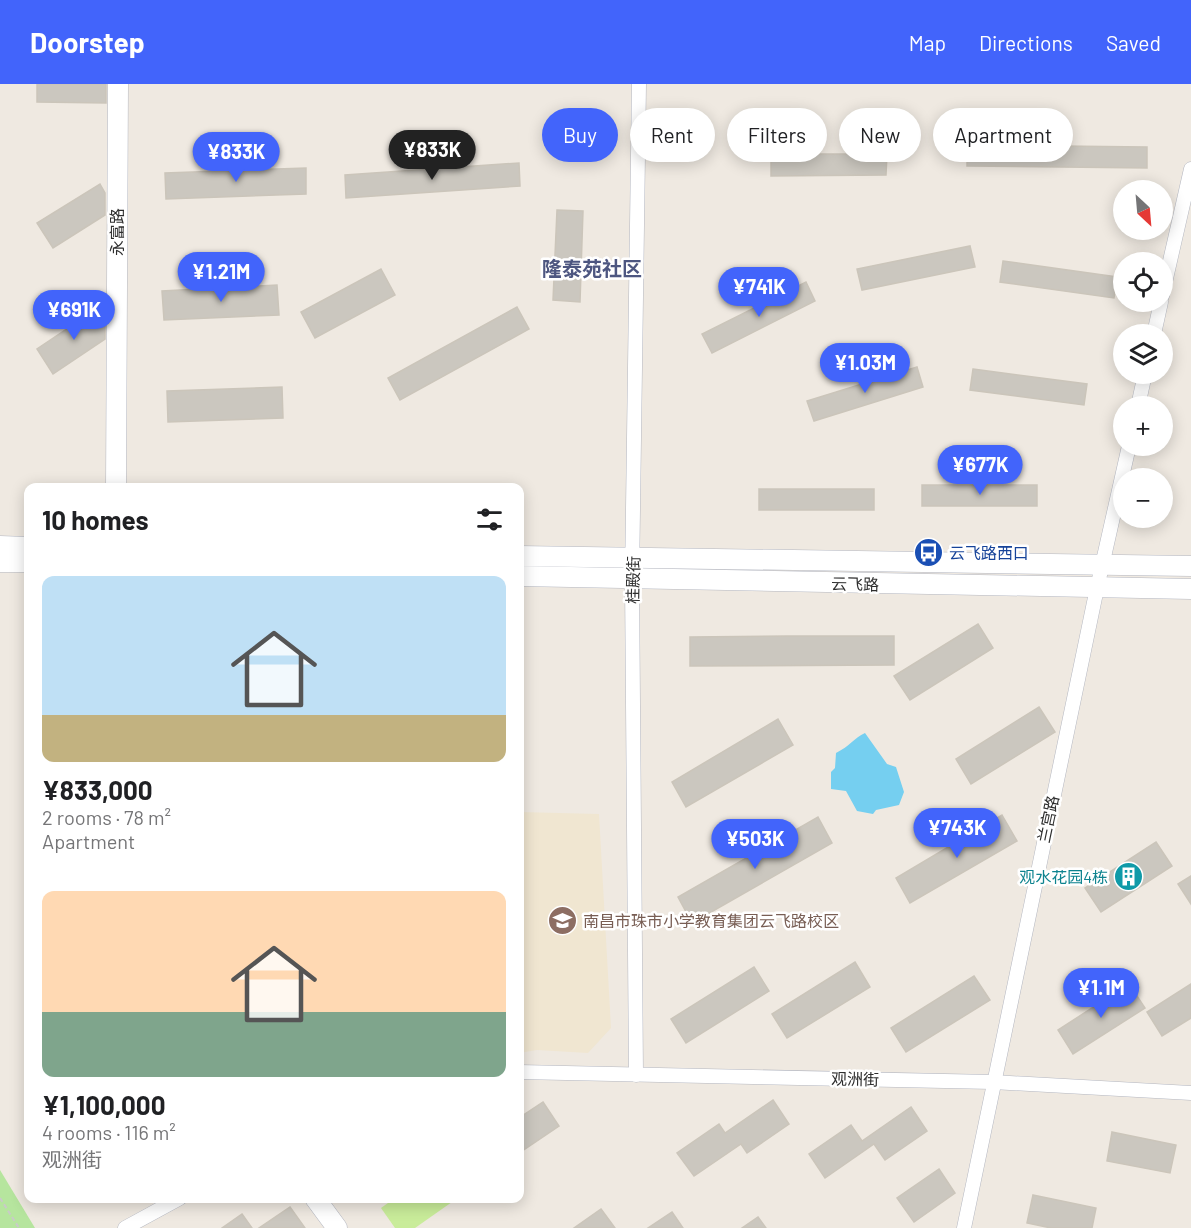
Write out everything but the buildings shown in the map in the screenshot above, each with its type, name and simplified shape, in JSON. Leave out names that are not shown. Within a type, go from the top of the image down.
[{"type":"main road","name":"永富路","points":[[116,483],[118,84]]},
{"type":"main road","points":[[0,546],[24,547]]},
{"type":"main road","name":"云飞路","points":[[524,556],[1191,566]]},
{"type":"main road","points":[[0,562],[24,562]]},
{"type":"main road","name":"云飞路","points":[[524,576],[1191,589]]},
{"type":"main road","points":[[319,1203],[337,1228]]},
{"type":"street","name":"桂殿街","points":[[636,1075],[632,580],[639,84]]},
{"type":"street","points":[[1172,252],[1191,169]]},
{"type":"street","name":"兰宫路","points":[[964,1228],[1102,564],[1127,456]]},
{"type":"street","name":"观洲街","points":[[524,1072],[993,1082],[1191,1093]]},
{"type":"street","points":[[125,1228],[171,1203]]},
{"type":"path","points":[[0,1198],[19,1228]]},
{"type":"shaded area","name":"南昌市珠市小学教育集团云飞路校区","points":[[524,812],[599,814],[611,1028],[588,1053],[537,1050],[524,1052]]},
{"type":"green space","points":[[0,1170],[35,1228],[0,1228]]},
{"type":"green space","points":[[388,1203],[451,1203],[415,1228],[395,1228],[381,1208]]},
{"type":"water","points":[[865,733],[887,764],[896,767],[904,792],[899,805],[876,810],[873,814],[857,811],[846,791],[831,789],[831,772],[835,768],[836,753]]},
{"type":"place","name":"云飞路西口","points":[[928,553]]},
{"type":"place","name":"观水花园4栋","points":[[1129,877]]},
{"type":"place","name":"南昌市珠市小学教育集团云飞路校区","points":[[562,921]]},
{"type":"district","name":"隆泰苑社区","points":[[592,269]]}]
